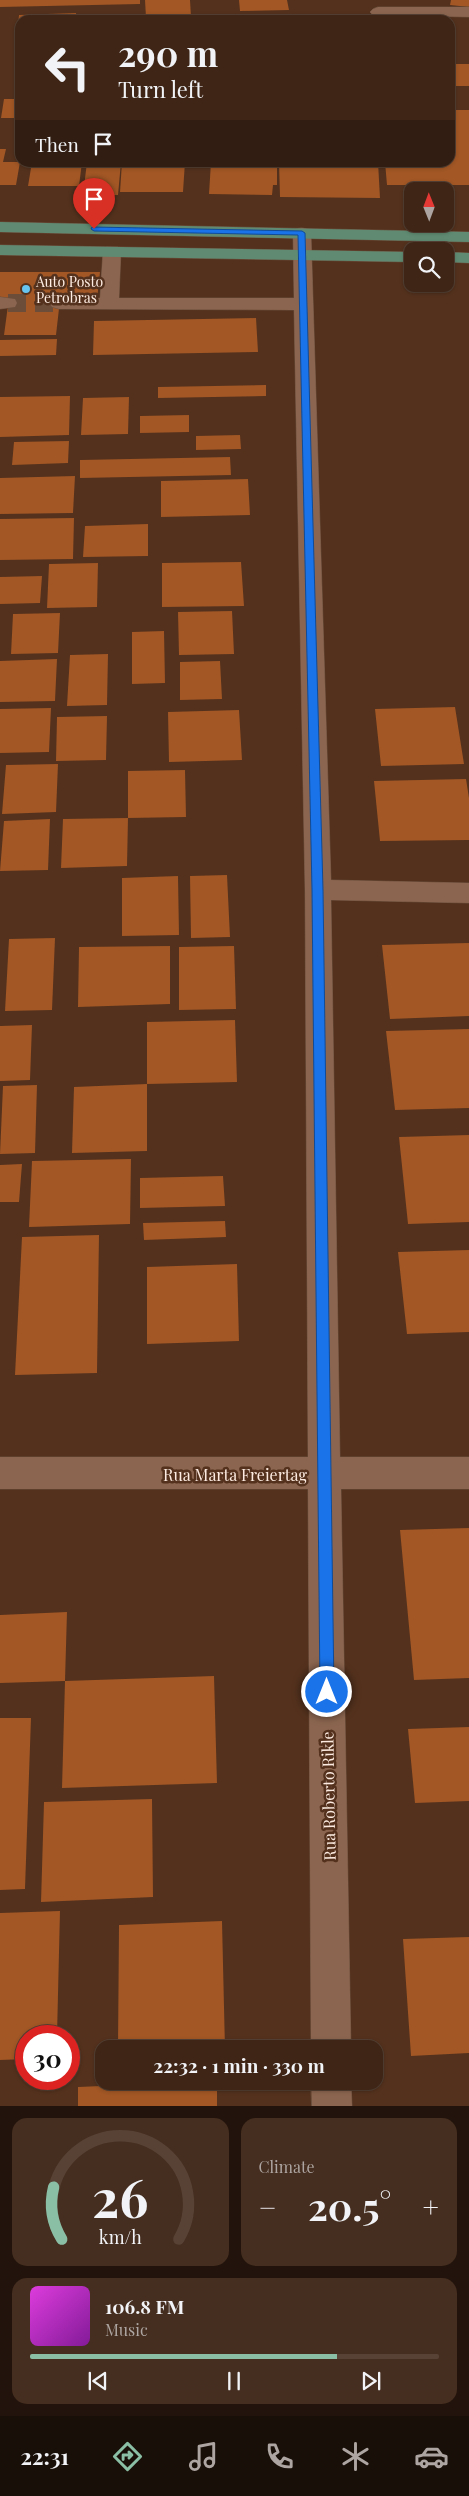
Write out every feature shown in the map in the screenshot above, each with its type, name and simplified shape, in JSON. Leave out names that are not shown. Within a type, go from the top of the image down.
[{"type":"main road","points":[[0,227],[302,243],[404,255]]},
{"type":"main road","points":[[0,250],[112,252],[469,237]]},
{"type":"main road","points":[[454,257],[469,258]]},
{"type":"street","points":[[378,12],[469,12]]},
{"type":"street","name":"Rua Roberto Rikle","points":[[302,243],[318,890],[331,2040]]},
{"type":"street","points":[[109,303],[112,252]]},
{"type":"street","points":[[59,303],[304,304]]},
{"type":"street","points":[[318,890],[469,892]]},
{"type":"street","name":"Rua Marta Freiertag","points":[[0,1473],[325,1475],[469,1473]]},
{"type":"street","points":[[332,2090],[332,2106]]},
{"type":"building","points":[[0,0],[140,0],[140,4],[0,7]]},
{"type":"building","points":[[145,0],[190,0],[191,15],[146,15]]},
{"type":"building","points":[[239,0],[287,0],[289,10],[240,11]]},
{"type":"building","points":[[451,0],[469,0],[469,7],[450,5]]},
{"type":"building","points":[[76,13],[76,15],[19,15]]},
{"type":"building","points":[[455,64],[469,64],[469,86],[455,86]]},
{"type":"building","points":[[4,99],[15,99],[15,118],[1,118]]},
{"type":"building","points":[[455,110],[469,110],[469,185],[454,185],[454,182],[404,182],[404,185],[387,185],[385,167],[455,167]]},
{"type":"building","points":[[0,149],[6,149],[3,162],[15,162],[15,167],[19,167],[16,185],[0,185]]},
{"type":"building","points":[[31,167],[81,167],[79,186],[28,186]]},
{"type":"building","points":[[86,167],[121,167],[118,195],[83,195]]},
{"type":"building","points":[[122,167],[185,167],[183,192],[120,192]]},
{"type":"building","points":[[211,167],[277,167],[277,185],[273,185],[272,195],[209,194]]},
{"type":"building","points":[[279,167],[378,167],[380,198],[280,197]]},
{"type":"building","points":[[0,272],[100,272],[97,300],[60,300],[56,335],[4,335],[9,298],[0,298]]},
{"type":"building","points":[[256,318],[258,352],[93,355],[94,321]]},
{"type":"building","points":[[57,339],[56,355],[0,356],[0,340]]},
{"type":"building","points":[[266,385],[266,396],[158,398],[158,387]]},
{"type":"building","points":[[70,396],[69,435],[0,437],[0,397]]},
{"type":"building","points":[[129,397],[128,434],[81,435],[83,398]]},
{"type":"building","points":[[189,415],[189,432],[140,433],[140,416]]},
{"type":"building","points":[[240,435],[241,449],[196,450],[196,436]]},
{"type":"building","points":[[69,441],[68,463],[12,465],[14,442]]},
{"type":"building","points":[[230,457],[231,475],[80,478],[80,460]]},
{"type":"building","points":[[75,476],[73,513],[0,514],[0,478]]},
{"type":"building","points":[[248,479],[250,515],[161,517],[161,481]]},
{"type":"building","points":[[74,518],[73,559],[0,560],[0,519]]},
{"type":"building","points":[[148,524],[148,556],[83,557],[85,526]]},
{"type":"building","points":[[241,562],[244,606],[162,607],[162,563]]},
{"type":"building","points":[[98,563],[97,607],[47,608],[49,564]]},
{"type":"building","points":[[42,576],[40,603],[0,604],[0,577]]},
{"type":"building","points":[[232,611],[234,654],[179,655],[178,612]]},
{"type":"building","points":[[60,613],[58,653],[11,654],[13,614]]},
{"type":"building","points":[[164,631],[165,683],[132,684],[132,632]]},
{"type":"building","points":[[108,654],[107,705],[67,706],[70,655]]},
{"type":"building","points":[[57,659],[55,701],[0,702],[0,661]]},
{"type":"building","points":[[220,661],[222,699],[180,700],[180,662]]},
{"type":"building","points":[[455,707],[464,764],[381,766],[375,709]]},
{"type":"building","points":[[51,708],[49,752],[0,753],[0,709]]},
{"type":"building","points":[[239,710],[242,760],[169,762],[168,712]]},
{"type":"building","points":[[107,716],[106,760],[56,761],[57,717]]},
{"type":"building","points":[[58,764],[56,812],[2,814],[6,765]]},
{"type":"building","points":[[185,770],[186,817],[128,818],[128,771]]},
{"type":"building","points":[[466,779],[469,798],[469,840],[380,841],[374,781]]},
{"type":"building","points":[[128,818],[127,866],[61,868],[63,819]]},
{"type":"building","points":[[50,819],[48,870],[0,871],[4,821]]},
{"type":"building","points":[[227,875],[230,937],[191,938],[190,876]]},
{"type":"building","points":[[178,876],[179,935],[122,936],[122,878]]},
{"type":"building","points":[[55,938],[52,1010],[5,1011],[9,939]]},
{"type":"building","points":[[469,943],[469,1016],[390,1019],[382,945]]},
{"type":"building","points":[[170,946],[170,1004],[78,1007],[79,947]]},
{"type":"building","points":[[234,946],[236,1009],[179,1010],[179,947]]},
{"type":"building","points":[[235,1020],[237,1082],[147,1084],[147,1022]]},
{"type":"building","points":[[32,1025],[30,1080],[0,1081],[0,1026]]},
{"type":"building","points":[[469,1029],[469,1108],[395,1110],[386,1031]]},
{"type":"building","points":[[147,1084],[147,1151],[72,1153],[74,1087]]},
{"type":"building","points":[[37,1085],[35,1153],[0,1154],[3,1086]]},
{"type":"building","points":[[469,1135],[469,1222],[408,1224],[399,1137]]},
{"type":"building","points":[[131,1159],[130,1224],[29,1227],[32,1161]]},
{"type":"building","points":[[22,1164],[19,1202],[0,1202],[0,1165]]},
{"type":"building","points":[[223,1176],[225,1206],[140,1208],[140,1178]]},
{"type":"building","points":[[225,1221],[226,1237],[144,1240],[143,1223]]},
{"type":"building","points":[[99,1235],[97,1373],[15,1375],[22,1237]]},
{"type":"building","points":[[469,1250],[469,1332],[407,1334],[398,1252]]},
{"type":"building","points":[[237,1264],[239,1341],[147,1344],[147,1267]]},
{"type":"building","points":[[469,1528],[469,1678],[414,1680],[400,1530]]},
{"type":"building","points":[[67,1612],[65,1681],[0,1683],[0,1615]]},
{"type":"building","points":[[214,1676],[217,1783],[62,1788],[65,1681]]},
{"type":"building","points":[[0,1718],[31,1718],[25,1889],[0,1890]]},
{"type":"building","points":[[469,1727],[469,1801],[415,1803],[408,1729]]},
{"type":"building","points":[[152,1799],[153,1897],[41,1902],[44,1802]]},
{"type":"building","points":[[60,1911],[57,2025],[15,2025],[15,2059],[0,2060],[0,1913]]},
{"type":"building","points":[[222,1921],[225,2040],[118,2040],[119,1925]]},
{"type":"building","points":[[469,1937],[469,2053],[411,2056],[403,1939]]},
{"type":"building","points":[[95,2086],[95,2090],[217,2090],[217,2106],[78,2106],[78,2090],[80,2090],[80,2087]]},
{"type":"tunnel","points":[[8,303],[59,303]]},
{"type":"place","name":"Auto Posto Petrobras","points":[[26,289]]},
{"type":"route","points":[[94,229],[302,233],[318,890],[327,1692]]}]
